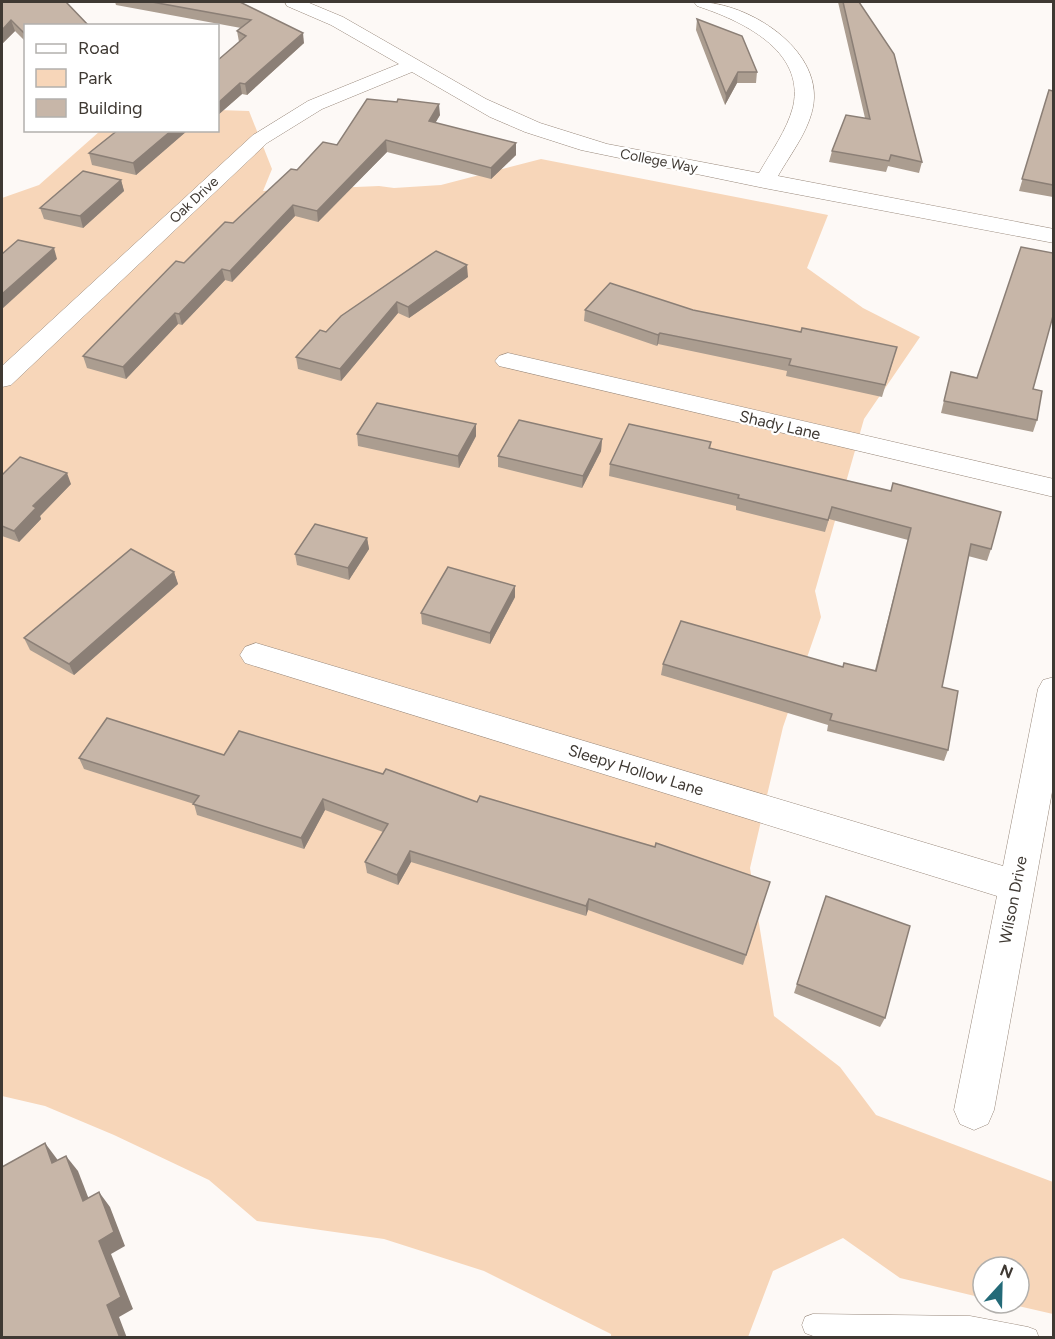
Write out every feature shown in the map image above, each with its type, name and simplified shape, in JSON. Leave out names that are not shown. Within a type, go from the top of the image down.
[{"type":"street","name":"College Way","points":[[293,2],[333,19],[474,100],[513,120],[552,135],[607,150],[764,182],[1053,236]]},
{"type":"street","points":[[703,2],[737,15],[763,30],[787,51],[800,71],[804,99],[790,135],[764,182]]},
{"type":"street","name":"Oak Drive","points":[[2,379],[229,166],[273,129],[304,110],[348,89],[415,65]]},
{"type":"street","name":"Shady Lane","points":[[508,361],[1053,488]]},
{"type":"street","name":"Sleepy Hollow Lane","points":[[256,654],[1016,886]]},
{"type":"street","name":"Wilson Drive","points":[[974,1110],[1053,689]]},
{"type":"lane","points":[[813,1325],[970,1328],[1028,1338]]},
{"type":"green space","points":[[219,110],[249,111],[272,169],[263,191],[441,185],[541,159],[828,215],[807,268],[863,308],[920,337],[864,419],[815,591],[821,617],[783,727],[750,868],[774,1016],[840,1067],[876,1115],[1053,1182],[1053,1314],[1031,1309],[1031,1255],[971,1255],[971,1295],[900,1278],[843,1238],[773,1271],[748,1337],[611,1337],[611,1334],[484,1271],[384,1239],[257,1221],[209,1180],[114,1135],[45,1106],[2,1096],[2,198],[39,185],[99,132],[219,132]]},
{"type":"building","points":[[2,2],[66,2],[87,24],[24,24],[24,33],[11,20],[2,30]]},
{"type":"building","points":[[152,2],[240,2],[303,33],[245,84],[240,83],[219,102],[219,59],[246,36],[237,31],[251,20]]},
{"type":"building","points":[[843,2],[859,2],[894,54],[922,162],[891,155],[889,161],[832,151],[846,115],[870,119]]},
{"type":"building","points":[[697,19],[742,36],[757,72],[738,72],[726,94]]},
{"type":"building","points":[[1049,90],[1053,91],[1053,185],[1022,179]]},
{"type":"building","points":[[367,99],[397,102],[398,99],[439,104],[429,121],[516,143],[491,168],[386,140],[317,211],[293,205],[230,271],[222,269],[123,367],[83,356],[176,261],[184,263],[225,222],[233,223],[291,169],[297,170],[323,142],[337,145]]},
{"type":"building","points":[[115,132],[170,132],[133,163],[89,153]]},
{"type":"building","points":[[83,171],[121,180],[80,216],[40,208]]},
{"type":"building","points":[[18,240],[54,248],[2,294],[2,254]]},
{"type":"building","points":[[1021,247],[1053,253],[1053,316],[1033,389],[1042,391],[1037,420],[944,401],[951,372],[977,378]]},
{"type":"building","points":[[436,251],[467,265],[408,307],[397,302],[340,369],[296,357],[320,330],[326,332],[341,316]]},
{"type":"building","points":[[610,283],[693,310],[801,332],[802,328],[897,347],[885,385],[789,365],[791,359],[660,333],[658,335],[585,310]]},
{"type":"building","points":[[377,403],[476,424],[458,456],[357,434]]},
{"type":"building","points":[[519,420],[602,439],[583,476],[498,456]]},
{"type":"building","points":[[629,424],[711,442],[709,448],[891,491],[893,483],[1001,512],[991,549],[971,544],[942,687],[958,691],[948,750],[830,720],[832,714],[663,664],[681,621],[843,667],[844,663],[876,671],[911,528],[832,507],[828,520],[738,498],[739,495],[610,464]]},
{"type":"building","points":[[20,457],[67,473],[33,506],[36,508],[14,531],[2,526],[2,475]]},
{"type":"building","points":[[315,524],[367,538],[348,568],[295,554]]},
{"type":"building","points":[[131,549],[174,572],[69,664],[24,638]]},
{"type":"building","points":[[448,567],[515,586],[490,633],[421,613]]},
{"type":"building","points":[[107,718],[224,755],[239,731],[383,774],[386,769],[477,802],[480,796],[655,847],[656,843],[770,882],[746,955],[589,899],[586,906],[410,851],[397,875],[365,862],[388,824],[323,799],[301,838],[193,804],[199,796],[79,758]]},
{"type":"building","points":[[826,896],[910,926],[885,1018],[797,984]]},
{"type":"building","points":[[45,1143],[52,1163],[66,1156],[83,1201],[99,1192],[114,1232],[99,1241],[121,1297],[107,1305],[120,1338],[2,1338],[2,1167]]}]
